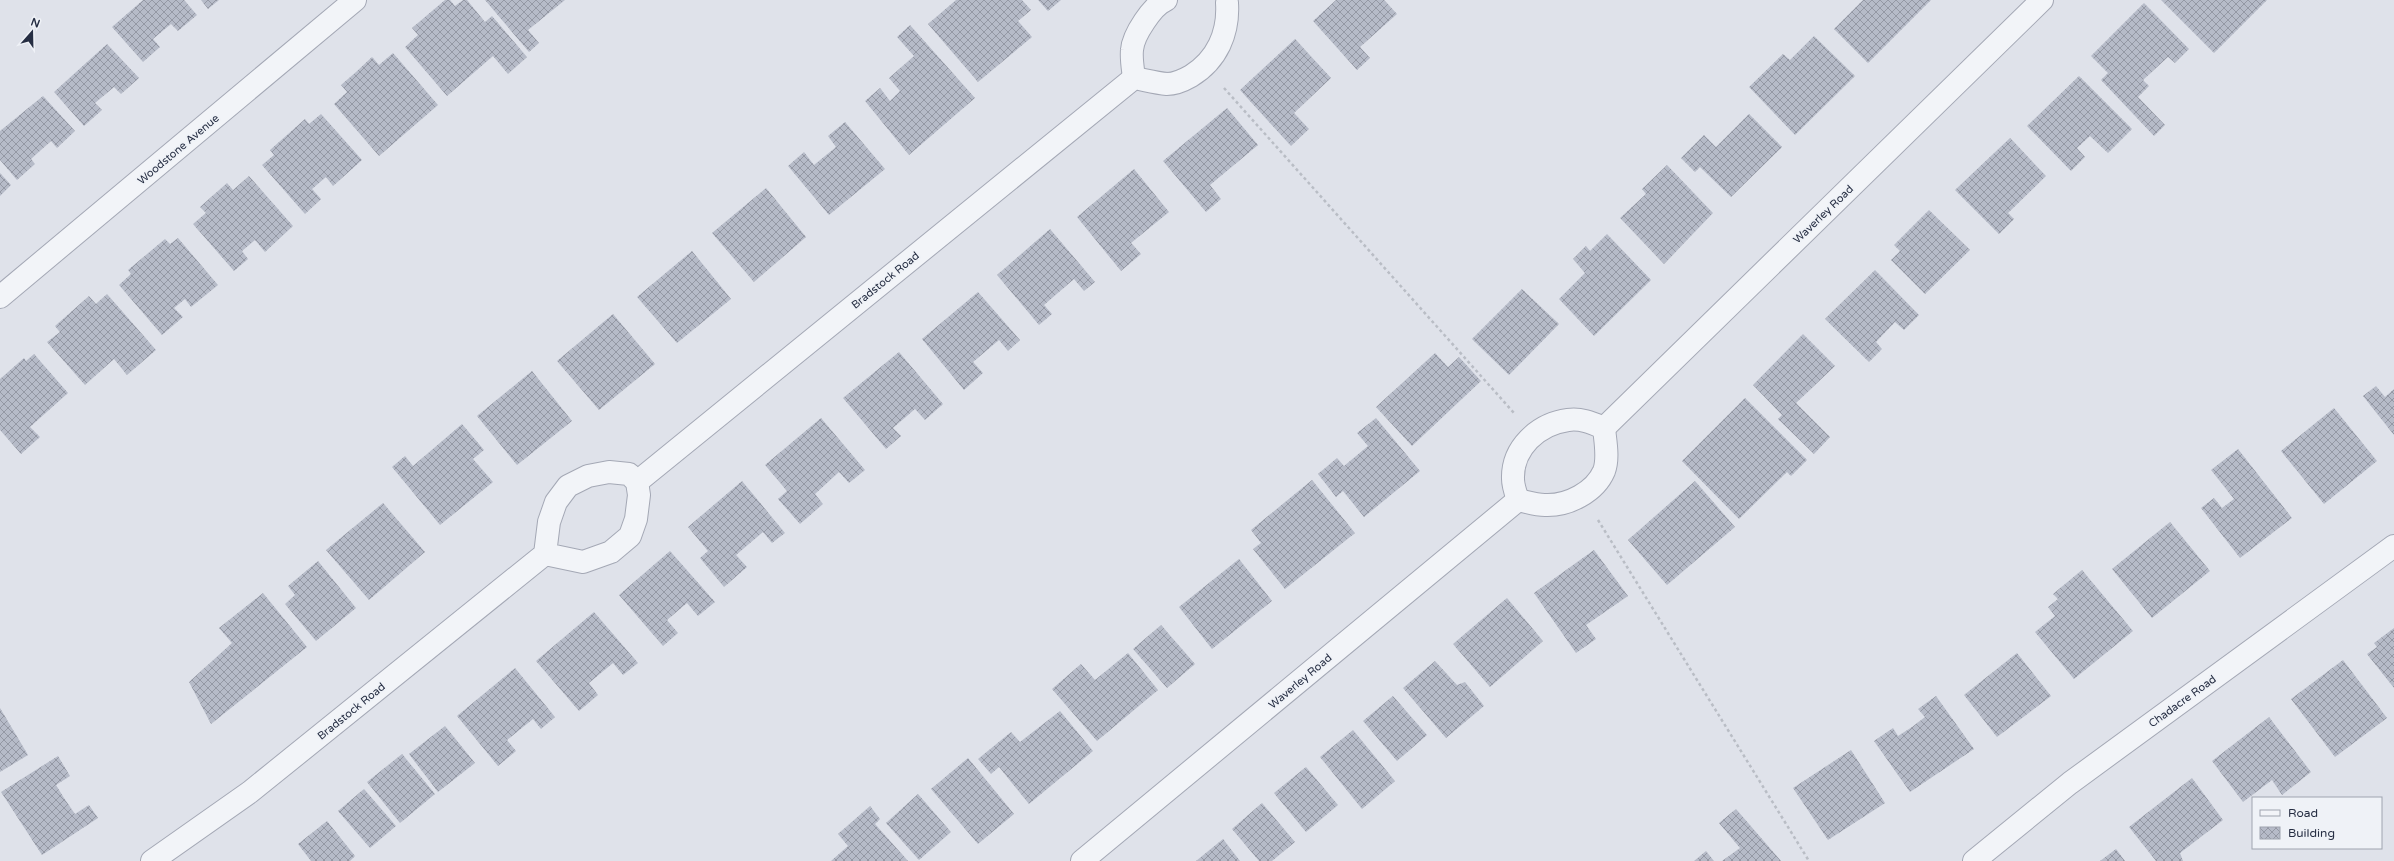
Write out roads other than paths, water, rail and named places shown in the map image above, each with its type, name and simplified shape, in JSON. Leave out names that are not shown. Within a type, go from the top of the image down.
[{"type":"street","name":"Woodstone Avenue","points":[[0,297],[355,0]]},
{"type":"street","points":[[1166,0],[1158,3],[1142,26],[1132,48],[1134,78],[1168,84],[1183,80],[1205,67],[1222,42],[1228,19],[1225,1]]},
{"type":"street","name":"Waverley Road","points":[[1604,428],[2042,0]]},
{"type":"street","name":"Bradstock Road","points":[[636,482],[1134,78]]},
{"type":"street","points":[[1569,420],[1586,421],[1604,428],[1606,449],[1605,470],[1596,484],[1583,496],[1546,505],[1518,500],[1513,480],[1514,463],[1521,447],[1533,435],[1548,425],[1569,420]]},
{"type":"street","points":[[609,472],[629,474],[636,482],[639,495],[636,519],[630,536],[611,552],[582,562],[545,554],[549,522],[556,502],[568,486],[588,476],[609,472]]},
{"type":"street","name":"Waverley Road","points":[[1082,861],[1518,500]]},
{"type":"street","name":"Chadacre Road","points":[[1974,861],[2070,783],[2394,546]]},
{"type":"street","name":"Bradstock Road","points":[[152,861],[250,792],[545,554]]}]
